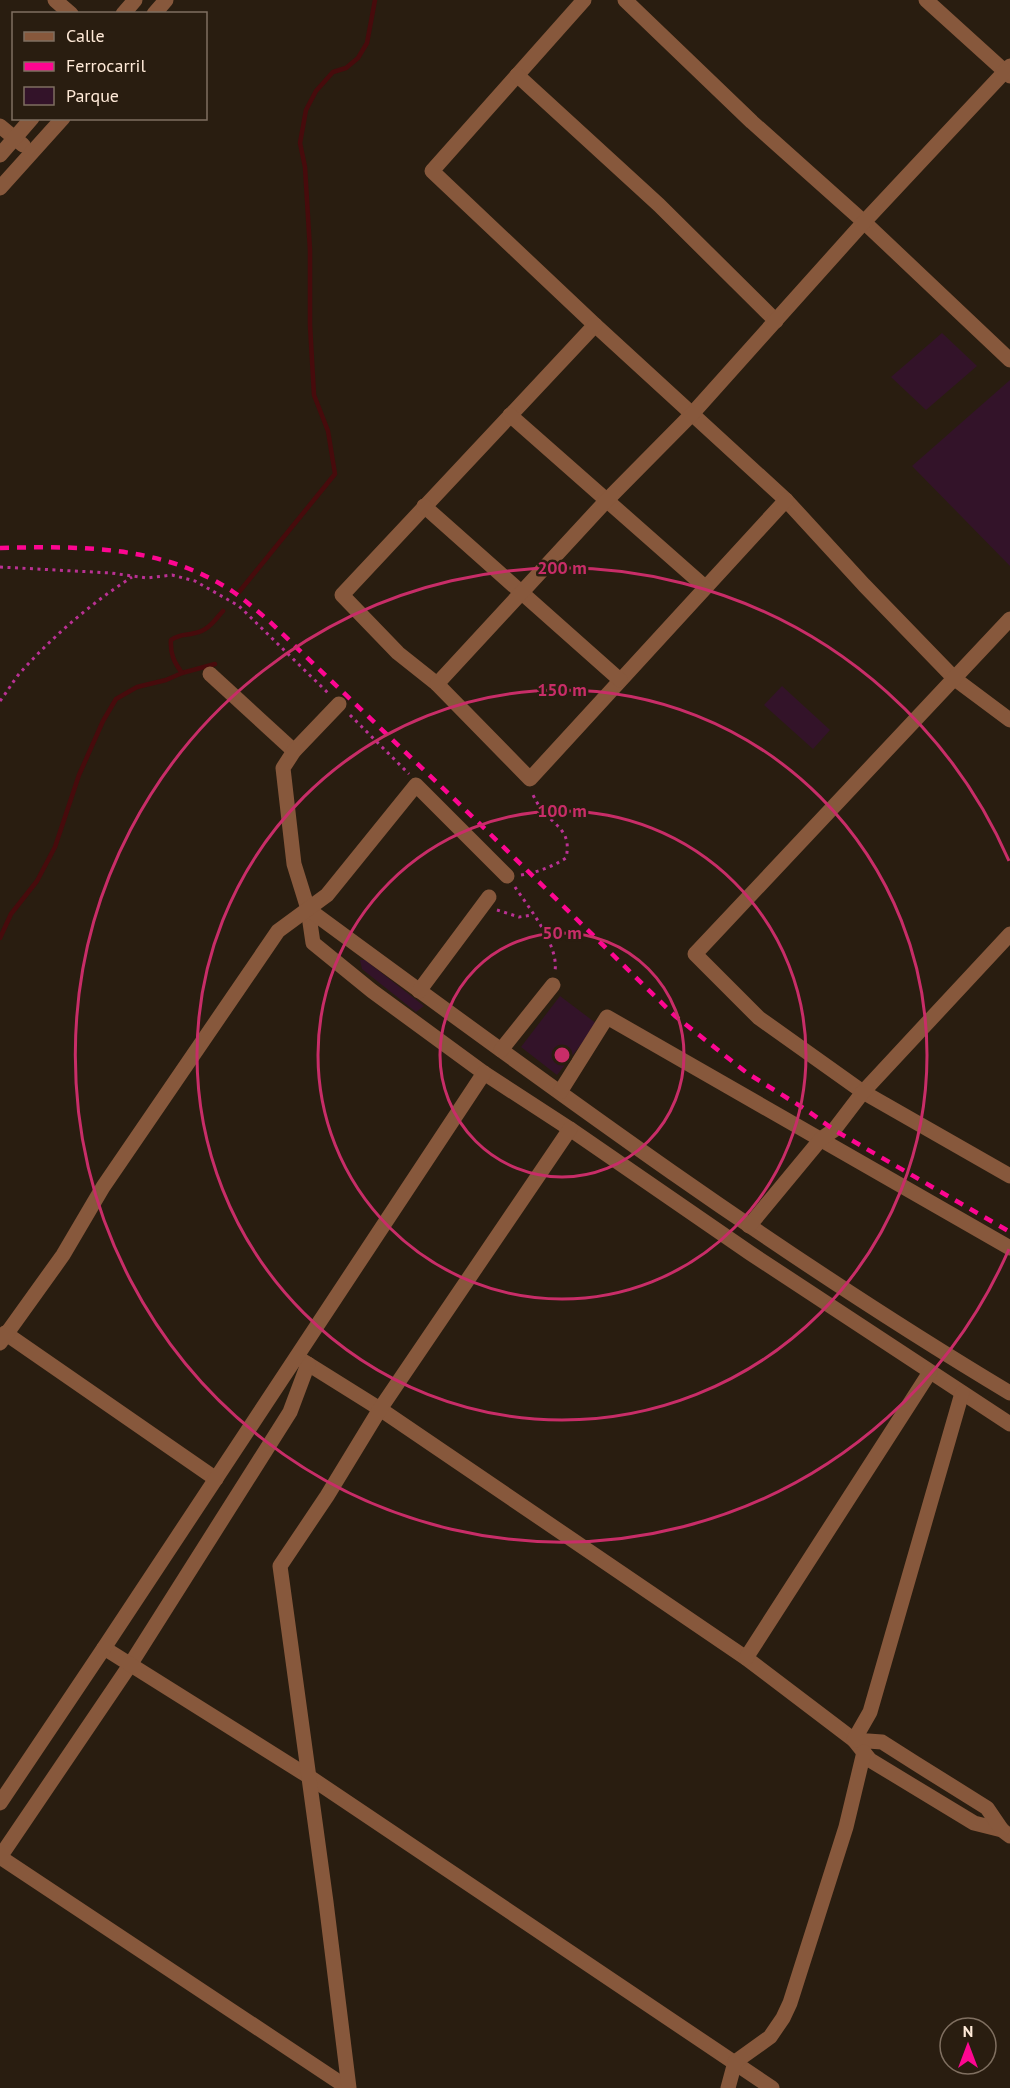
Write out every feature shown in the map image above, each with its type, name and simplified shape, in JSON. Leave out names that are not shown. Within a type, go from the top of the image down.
[{"type":"street","points":[[55,0],[68,12]]},
{"type":"street","points":[[125,12],[135,0]]},
{"type":"street","points":[[156,12],[166,0]]},
{"type":"street","points":[[584,0],[432,171],[595,325],[786,500],[955,679],[1010,720]]},
{"type":"street","points":[[625,0],[752,122],[864,222],[1010,360]]},
{"type":"street","points":[[437,684],[606,501],[692,414],[864,222],[1008,72],[926,0]]},
{"type":"street","points":[[517,75],[659,205],[776,321]]},
{"type":"street","points":[[0,155],[30,120]]},
{"type":"street","points":[[0,188],[61,120]]},
{"type":"street","points":[[0,126],[34,152]]},
{"type":"street","points":[[595,325],[342,595],[398,653],[437,684],[530,779],[786,500]]},
{"type":"street","points":[[510,415],[705,587]]},
{"type":"street","points":[[424,506],[620,680]]},
{"type":"street","points":[[1010,619],[695,954],[759,1018],[863,1092],[1010,1176]]},
{"type":"street","points":[[210,674],[294,751]]},
{"type":"street","points":[[339,704],[294,751],[283,768],[294,864],[308,909],[313,943],[484,1073],[570,1129],[750,1253],[1010,1424]]},
{"type":"street","points":[[216,1479],[3,1338],[63,1255],[103,1187],[254,964],[278,932],[327,895],[416,785],[507,876]]},
{"type":"street","points":[[419,991],[486,902]]},
{"type":"street","points":[[308,909],[748,1226],[1010,1393]]},
{"type":"street","points":[[748,1226],[821,1139],[834,1130],[863,1092],[1010,933]]},
{"type":"street","points":[[501,1050],[553,985]]},
{"type":"street","points":[[560,1092],[608,1017],[1010,1248]]},
{"type":"street","points":[[0,1803],[253,1420],[303,1361],[484,1073]]},
{"type":"street","points":[[349,2088],[280,1566],[327,1496],[380,1409],[570,1129]]},
{"type":"street","points":[[303,1361],[380,1409],[747,1658],[854,1740],[870,1760],[974,1823],[1006,1833]]},
{"type":"street","points":[[303,1361],[301,1387],[290,1412],[130,1665],[0,1857],[349,2088]]},
{"type":"street","points":[[747,1658],[930,1372]]},
{"type":"street","points":[[854,1740],[870,1712],[962,1392]]},
{"type":"street","points":[[104,1648],[308,1776],[772,2088]]},
{"type":"street","points":[[854,1740],[882,1743],[915,1763],[987,1808],[1006,1833]]},
{"type":"street","points":[[728,2088],[735,2062],[770,2037],[790,2003],[846,1827],[864,1752]]},
{"type":"path","points":[[0,567],[111,573],[147,578],[172,575],[195,581],[239,606],[411,776],[416,785]]},
{"type":"path","points":[[0,701],[23,670],[66,627],[133,576]]},
{"type":"path","points":[[530,779],[531,792],[541,809],[564,833],[569,845],[566,858],[539,871],[507,876],[548,940],[556,963],[553,985]]},
{"type":"path","points":[[486,902],[519,917],[532,915]]},
{"type":"green space","points":[[942,333],[977,366],[926,410],[891,377]]},
{"type":"green space","points":[[1010,380],[1010,566],[912,466]]},
{"type":"green space","points":[[782,686],[830,730],[813,749],[764,705]]},
{"type":"green space","points":[[360,960],[365,960],[424,1006],[416,1012],[362,969]]},
{"type":"green space","points":[[560,996],[597,1024],[557,1075],[521,1047]]},
{"type":"waterway","points":[[239,592],[335,474],[328,431],[314,395],[310,325],[310,250],[305,167],[300,143],[306,110],[316,91],[333,72],[346,68],[358,58],[367,43],[375,0]]},
{"type":"waterway","points":[[0,938],[11,914],[37,881],[55,847],[79,775],[103,721],[116,699],[137,687],[166,680],[182,673],[173,658],[171,640],[204,630],[223,611]]},
{"type":"waterway","points":[[182,673],[215,664]]},
{"type":"railway","points":[[0,548],[61,547],[149,557],[205,576],[232,591],[268,620],[675,1016],[747,1073],[834,1130],[1010,1232]]}]
